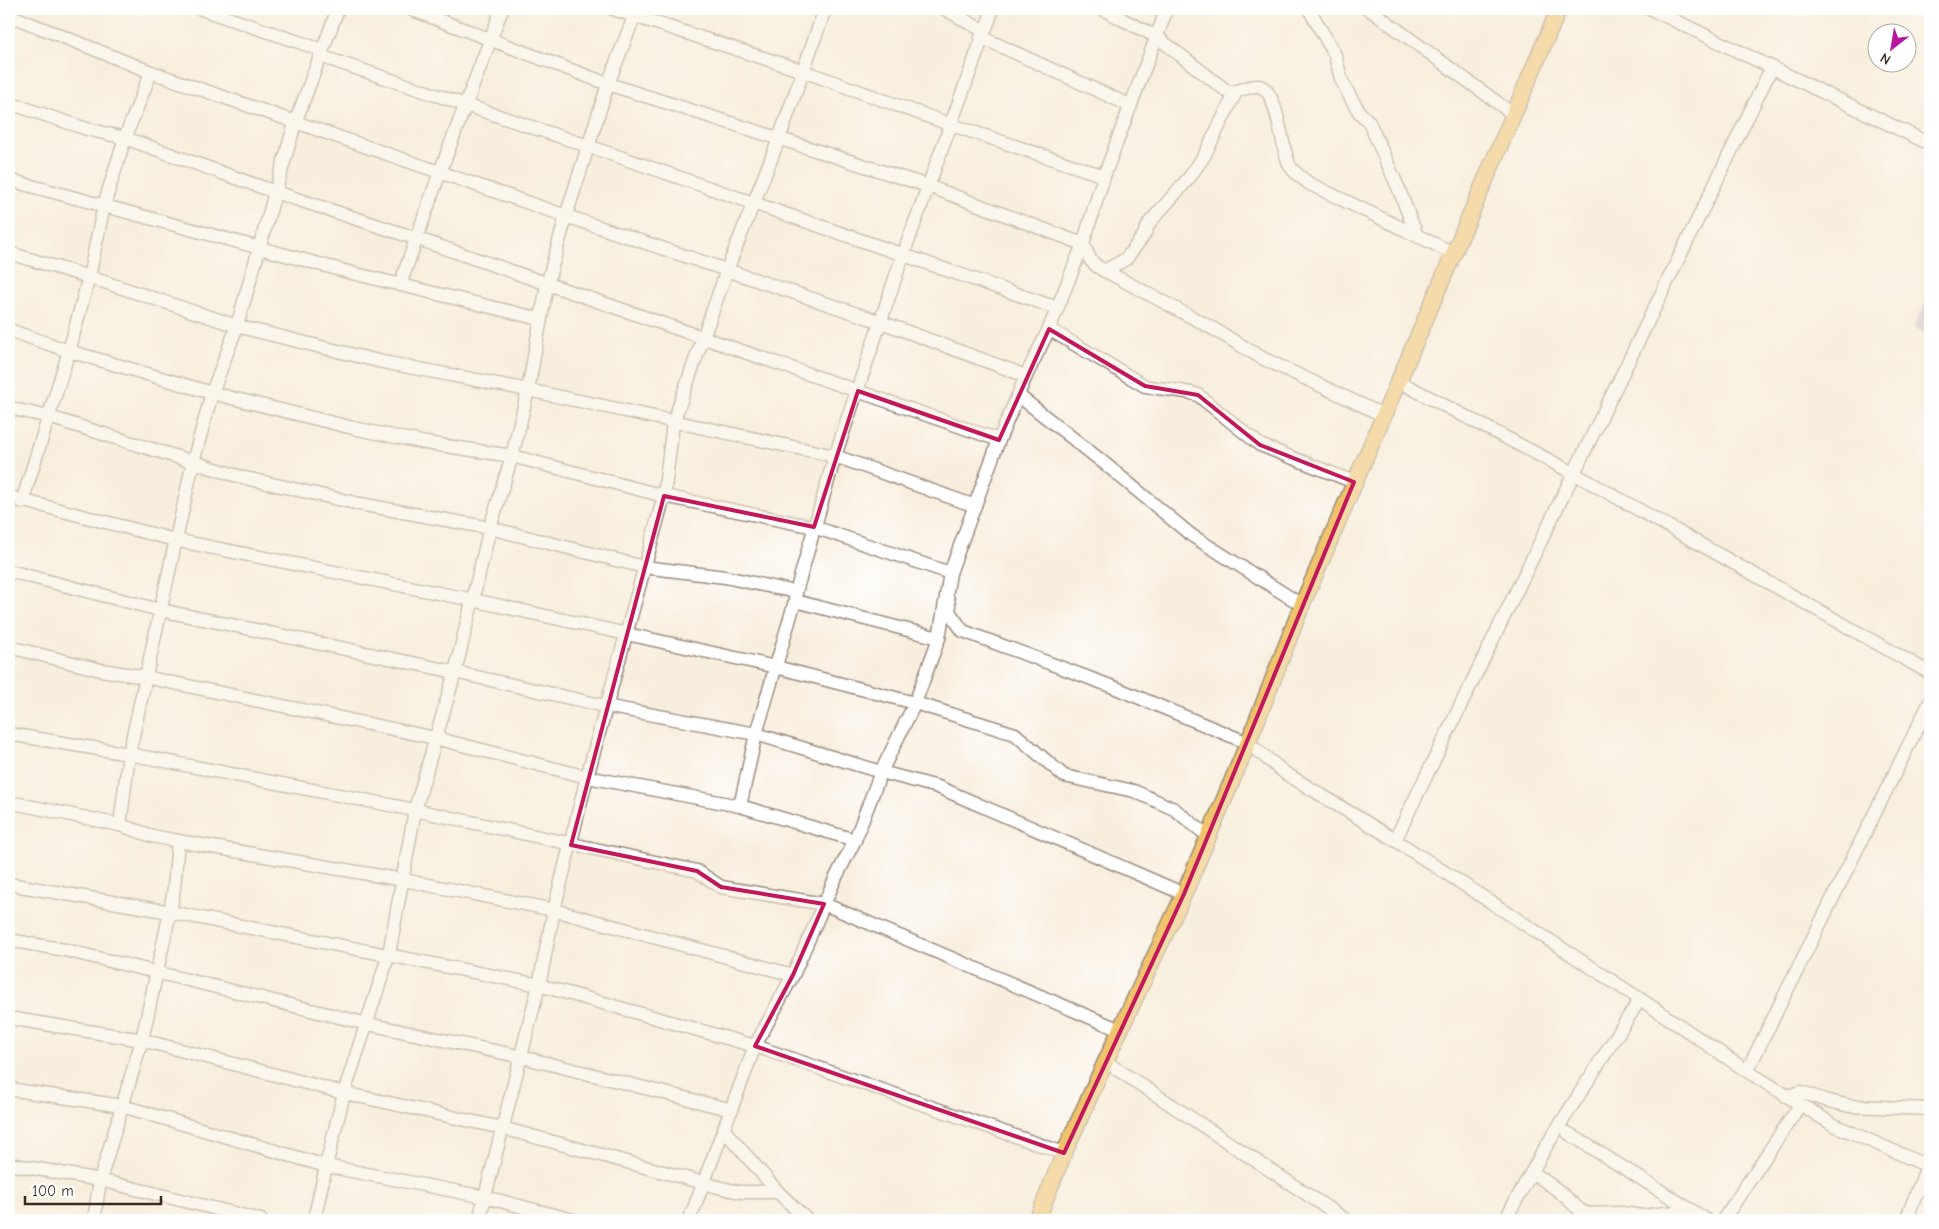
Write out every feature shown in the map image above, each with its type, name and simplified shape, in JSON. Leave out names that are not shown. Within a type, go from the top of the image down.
[{"type":"main road","points":[[1037,1220],[1064,1154],[1184,894],[1248,743],[1302,605],[1354,482],[1559,9]]},
{"type":"street","points":[[201,9],[466,106],[588,146],[1057,308]]},
{"type":"street","points":[[120,825],[129,754],[193,462],[212,393],[237,326],[294,123],[338,9]]},
{"type":"street","points":[[410,9],[608,84],[928,186],[1083,244],[1092,262],[1104,270],[1212,328],[1262,358],[1383,415]]},
{"type":"street","points":[[400,285],[418,239],[440,172],[502,9]]},
{"type":"street","points":[[613,9],[635,12],[949,124],[1104,176]]},
{"type":"street","points":[[480,1220],[540,985],[554,910],[605,706],[627,636],[664,496],[674,423],[727,270],[779,139],[825,9]]},
{"type":"street","points":[[945,9],[982,34],[1131,106]]},
{"type":"street","points":[[740,806],[756,734],[796,597],[834,456],[858,391],[902,255],[982,34],[993,9]]},
{"type":"street","points":[[1102,9],[1157,37],[1228,92],[1236,92],[1258,86],[1264,88],[1270,94],[1289,165],[1297,174],[1310,184],[1453,253]]},
{"type":"street","points":[[688,1220],[756,1046],[793,975],[855,840],[881,772],[915,703],[939,638],[950,573],[999,440],[1026,376],[1049,329],[1083,244],[1104,176],[1167,9]]},
{"type":"street","points":[[1309,9],[1336,55],[1341,79],[1349,95],[1360,113],[1369,122],[1382,156],[1398,187],[1417,236]]},
{"type":"street","points":[[1369,9],[1513,114]]},
{"type":"street","points":[[1651,9],[1930,144]]},
{"type":"street","points":[[314,1220],[344,1093],[368,1024],[389,954],[415,810],[434,738],[455,672],[490,528],[512,456],[528,390],[547,285],[588,146],[608,84],[635,12]]},
{"type":"street","points":[[9,15],[24,14],[151,72],[294,123],[881,322],[1026,376]]},
{"type":"street","points":[[1395,840],[1772,68]]},
{"type":"street","points":[[22,502],[69,351],[89,277],[104,205],[125,138],[151,72]]},
{"type":"street","points":[[1104,270],[1126,259],[1144,235],[1150,222],[1189,178],[1204,156],[1236,92]]},
{"type":"street","points":[[9,103],[125,138],[275,192],[418,239],[999,440]]},
{"type":"street","points":[[9,180],[400,285],[540,319]]},
{"type":"street","points":[[9,253],[89,277],[237,326],[378,362],[528,390],[834,456],[975,506]]},
{"type":"street","points":[[1049,329],[1145,386],[1161,390],[1186,391],[1198,395],[1260,445],[1354,482]]},
{"type":"street","points":[[9,330],[69,351],[212,393],[353,428],[426,443],[512,456],[664,496],[814,527],[950,573]]},
{"type":"street","points":[[1398,381],[1575,474],[1930,673]]},
{"type":"street","points":[[1018,396],[1104,463],[1191,535],[1302,605]]},
{"type":"street","points":[[9,408],[49,417],[241,477],[360,504],[490,528],[644,567],[725,577],[939,638]]},
{"type":"street","points":[[9,498],[175,540],[474,600],[627,636],[776,667],[915,703],[1015,734],[1064,776],[1134,791],[1174,809],[1208,836]]},
{"type":"street","points":[[9,571],[160,610],[455,672],[605,706],[756,734],[881,772],[938,787],[1184,894]]},
{"type":"street","points":[[947,588],[950,613],[963,631],[1116,688],[1248,743],[1285,773],[1395,840],[1640,999],[1746,1072],[1832,1124],[1929,1164],[1906,1220]]},
{"type":"street","points":[[9,647],[102,670],[145,677],[434,738],[587,777],[740,806],[855,840]]},
{"type":"street","points":[[1746,1072],[1930,702]]},
{"type":"street","points":[[9,734],[129,754],[415,810],[697,871],[721,887],[824,904],[1120,1030]]},
{"type":"street","points":[[9,802],[120,825],[152,836],[403,880],[554,910],[793,975]]},
{"type":"street","points":[[94,1220],[100,1180],[142,1040],[155,973],[170,912],[178,841]]},
{"type":"street","points":[[9,884],[170,912],[540,985],[756,1046],[1064,1154]]},
{"type":"street","points":[[9,940],[65,950],[368,1024],[522,1057],[732,1110]]},
{"type":"street","points":[[1505,1220],[1545,1148],[1640,999]]},
{"type":"street","points":[[9,1018],[142,1040],[344,1093],[502,1128],[740,1192],[778,1192]]},
{"type":"street","points":[[1106,1062],[1346,1220]]},
{"type":"street","points":[[9,1088],[122,1106],[326,1166],[485,1197],[573,1220]]},
{"type":"street","points":[[1786,1096],[1802,1092],[1850,1106],[1927,1111]]},
{"type":"street","points":[[1723,1220],[1800,1105]]},
{"type":"street","points":[[724,1130],[778,1192],[807,1220]]},
{"type":"street","points":[[1568,1133],[1707,1220]]},
{"type":"street","points":[[9,1164],[100,1180],[262,1220]]},
{"type":"street","points":[[1538,1176],[1581,1211],[1588,1214],[1622,1213],[1642,1216],[1692,1210]]},
{"type":"highlighted area","points":[[1049,329],[1145,386],[1198,395],[1260,445],[1354,482],[1184,894],[1064,1153],[755,1046],[793,975],[824,904],[721,887],[697,871],[571,845],[664,496],[814,527],[858,391],[999,440]]},
{"type":"shaded area","points":[[1930,293],[1930,336],[1913,328]]}]
